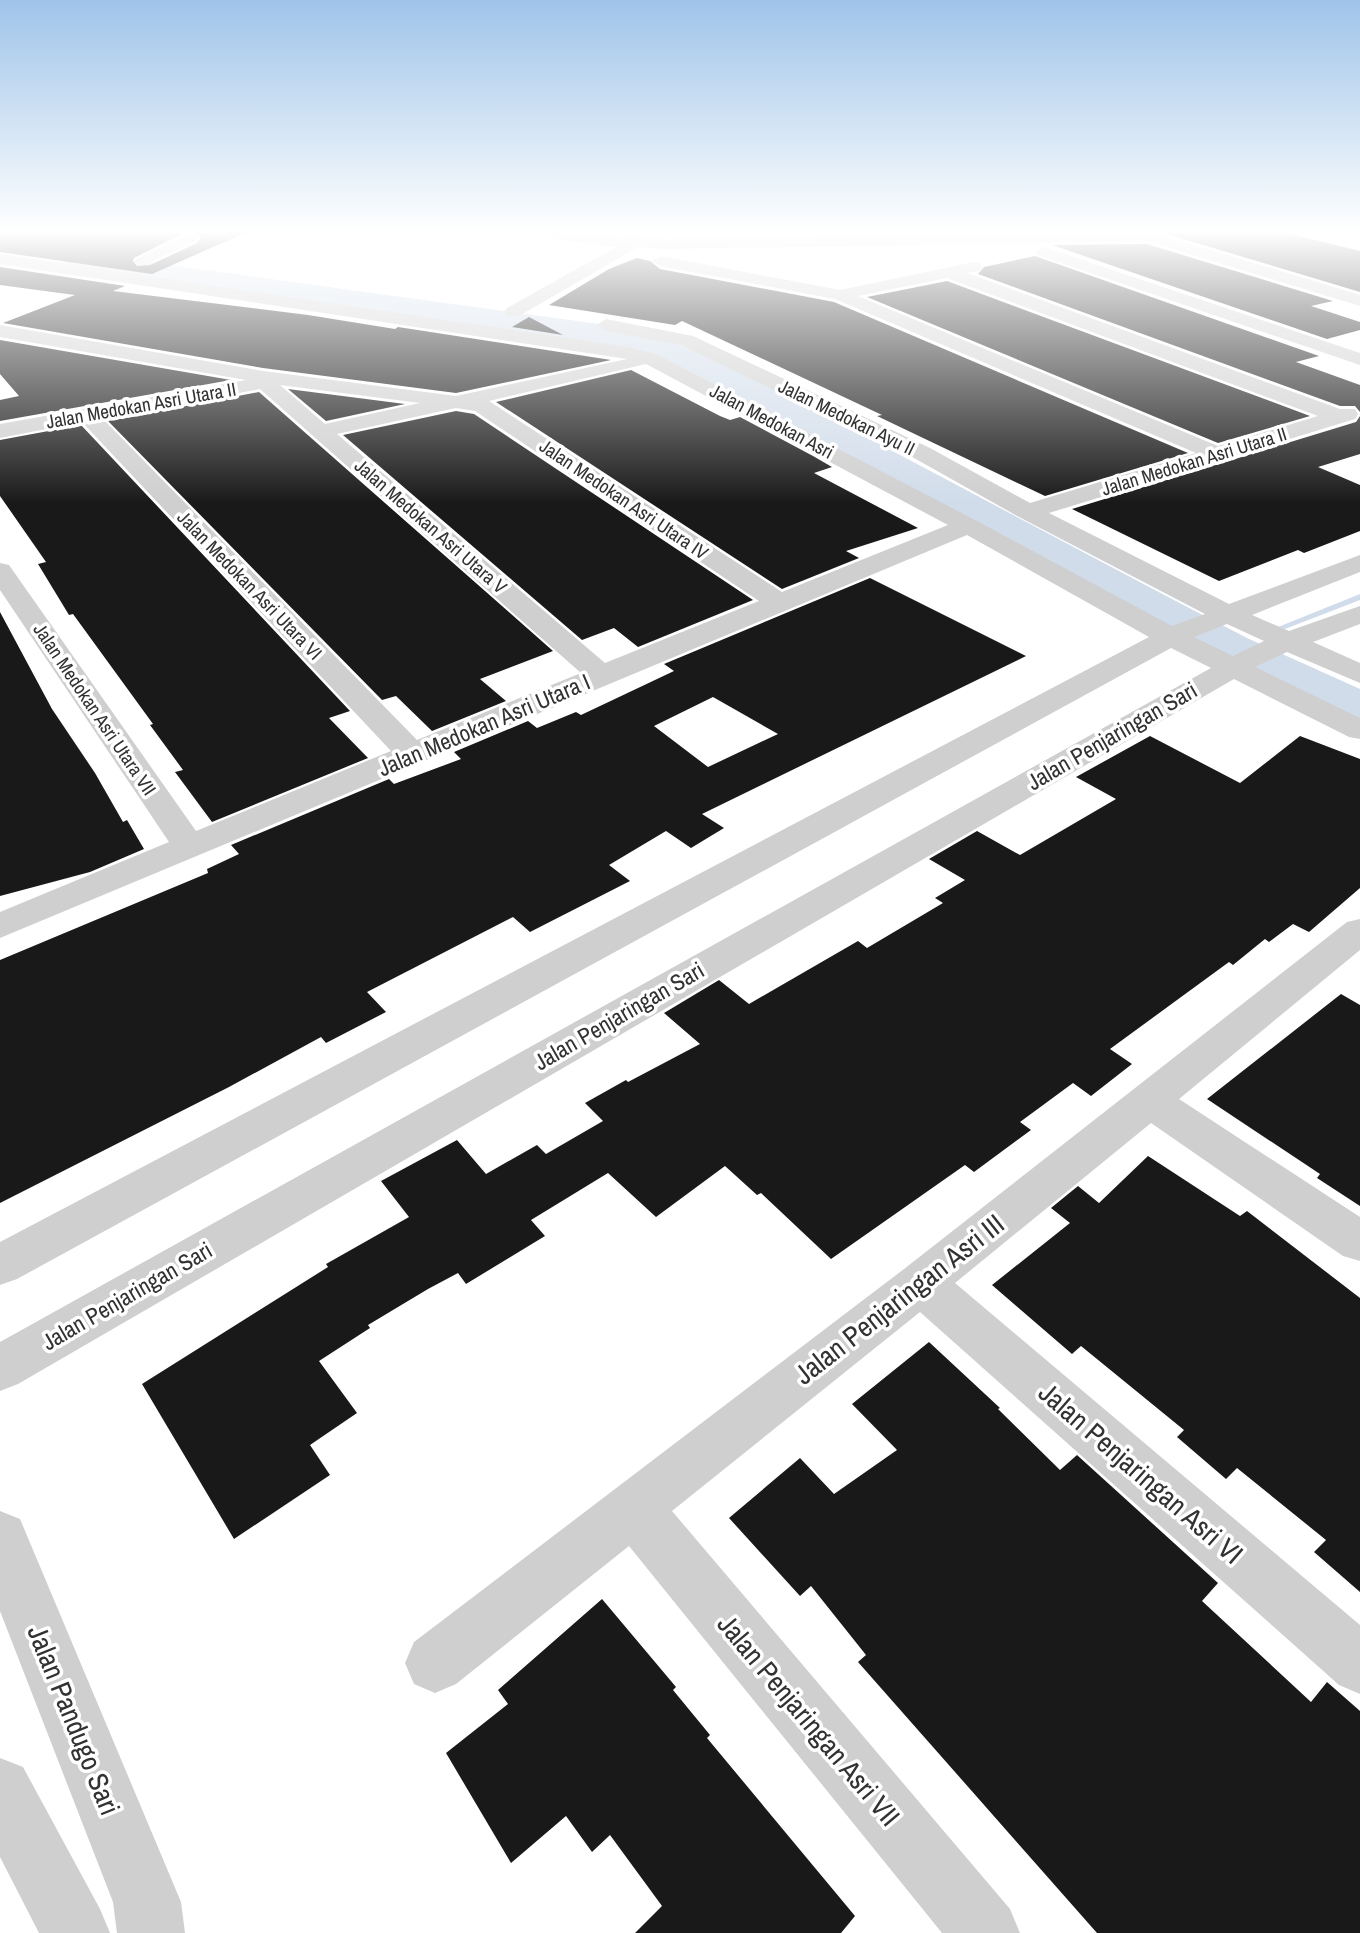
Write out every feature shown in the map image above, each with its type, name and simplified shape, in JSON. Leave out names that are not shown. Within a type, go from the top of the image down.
[{"type":"street","name":"Jalan Medokan Asri","points":[[452,322],[651,359],[1360,730]]},
{"type":"street","name":"Jalan Medokan Ayu II","points":[[587,322],[686,340],[922,453],[1223,615]]},
{"type":"street","points":[[905,322],[1217,454]]},
{"type":"street","points":[[1090,322],[1349,413]]},
{"type":"street","points":[[1248,322],[1360,359]]},
{"type":"street","name":"Jalan Medokan Asri Utara IV","points":[[0,331],[270,379],[466,402],[492,411],[779,602]]},
{"type":"street","name":"Jalan Medokan Asri Utara IV","points":[[322,431],[466,402],[651,359]]},
{"type":"street","name":"Jalan Medokan Asri Utara II","points":[[0,431],[270,379]]},
{"type":"street","name":"Jalan Medokan Asri Utara V","points":[[270,379],[322,431],[601,675]]},
{"type":"street","name":"Jalan Medokan Asri Utara II","points":[[1028,512],[1349,413]]},
{"type":"street","name":"Jalan Medokan Asri Utara VI","points":[[87,415],[413,754]]},
{"type":"street","name":"Jalan Medokan Asri Utara I","points":[[0,926],[601,675],[968,526]]},
{"type":"street","points":[[0,1265],[1174,635],[1360,563]]},
{"type":"street","name":"Jalan Medokan Asri Utara VII","points":[[0,571],[190,848]]},
{"type":"street","points":[[1235,666],[1280,645],[1360,614]]},
{"type":"street","points":[[1223,615],[1280,645],[1360,674]]},
{"type":"street","name":"Jalan Penjaringan Sari","points":[[0,1368],[1235,666]]},
{"type":"street","name":"Jalan Penjaringan Asri III","points":[[435,1663],[921,1283],[1149,1100],[1350,952]]},
{"type":"street","points":[[1149,1100],[1360,1242]]},
{"type":"street","name":"Jalan Penjaringan Asri VI","points":[[921,1283],[1360,1664]]},
{"type":"street","name":"Jalan Penjaringan Asri VII","points":[[632,1507],[986,1933]]},
{"type":"street","name":"Jalan Pandugo Sari","points":[[0,1539],[149,1917]]},
{"type":"street","points":[[0,1790],[76,1933]]},
{"type":"building","points":[[353,322],[611,360],[456,393],[263,368],[3,323]]},
{"type":"building","points":[[520,322],[539,322],[563,335],[512,327]]},
{"type":"building","points":[[657,322],[680,322],[675,325]]},
{"type":"building","points":[[685,322],[881,322],[1188,453],[1045,496],[877,416],[882,415]]},
{"type":"building","points":[[928,322],[1058,322],[1310,416],[1218,443]]},
{"type":"building","points":[[1110,322],[1223,322],[1319,356],[1296,362],[1360,385],[1360,412],[1355,406],[1340,406]]},
{"type":"building","points":[[1278,322],[1360,322],[1360,330],[1327,339]]},
{"type":"building","points":[[0,340],[231,380],[0,421],[0,400],[19,396],[0,374]]},
{"type":"building","points":[[631,370],[720,416],[730,420],[740,417],[813,456],[832,467],[814,473],[918,528],[846,551],[859,558],[782,589],[496,402]]},
{"type":"building","points":[[288,389],[405,404],[326,421]]},
{"type":"building","points":[[259,392],[553,651],[480,679],[506,701],[432,731],[396,696],[382,700],[108,421]]},
{"type":"building","points":[[456,411],[474,414],[753,600],[638,647],[614,628],[582,640],[343,435]]},
{"type":"building","points":[[1360,416],[1360,454],[1318,467],[1360,485],[1360,531],[1304,553],[1298,550],[1219,581],[1072,509],[1356,422]]},
{"type":"building","points":[[81,425],[350,711],[329,718],[368,758],[212,822],[175,772],[183,770],[150,725],[153,724],[73,614],[69,615],[38,564],[46,562],[0,496],[0,440]]},
{"type":"building","points":[[870,578],[1026,656],[702,814],[724,828],[691,848],[666,831],[609,865],[630,881],[530,932],[513,917],[367,992],[386,1012],[326,1043],[321,1037],[229,1087],[0,1203],[0,960],[208,873],[207,869],[239,854],[231,845],[389,779],[394,784],[461,759],[454,752],[528,721],[537,728],[576,712],[581,715],[674,671],[664,664]],"holes":[[[713,697],[778,734],[708,767],[654,726]]]},
{"type":"building","points":[[0,612],[52,709],[95,773],[123,822],[127,820],[144,849],[90,872],[0,896]]},
{"type":"building","points":[[1150,736],[1240,783],[1300,736],[1360,759],[1360,888],[1309,932],[1293,924],[1269,942],[1265,939],[1233,965],[1229,962],[1110,1049],[1132,1064],[1091,1096],[1073,1083],[1020,1122],[1031,1130],[974,1172],[965,1165],[831,1259],[761,1193],[757,1195],[725,1166],[656,1217],[608,1173],[531,1220],[545,1236],[466,1284],[458,1273],[428,1289],[368,1325],[370,1328],[319,1361],[357,1413],[310,1445],[330,1475],[234,1539],[142,1384],[328,1267],[326,1264],[409,1217],[381,1181],[457,1140],[486,1174],[537,1145],[546,1154],[603,1121],[585,1103],[700,1044],[664,1013],[719,980],[749,1004],[858,941],[867,948],[943,903],[935,898],[965,880],[929,859],[977,831],[1020,855],[1116,799],[1076,777]]},
{"type":"building","points":[[1341,994],[1360,1005],[1360,1206],[1317,1178],[1320,1174],[1207,1099]]},
{"type":"building","points":[[1148,1156],[1240,1216],[1247,1211],[1360,1298],[1360,1592],[1314,1552],[1326,1540],[1237,1468],[1226,1479],[1177,1437],[1184,1430],[1081,1346],[1072,1354],[992,1285],[1070,1223],[1051,1208],[1078,1186],[1099,1203]]},
{"type":"building","points":[[929,1342],[1000,1408],[998,1409],[1060,1470],[1077,1455],[1218,1583],[1202,1601],[1311,1702],[1327,1682],[1360,1711],[1360,1933],[1097,1933],[858,1662],[866,1655],[811,1586],[800,1596],[729,1518],[800,1458],[834,1494],[897,1450],[852,1404]]},
{"type":"building","points":[[602,1599],[676,1687],[673,1690],[710,1735],[707,1738],[855,1916],[841,1933],[635,1933],[662,1906],[610,1835],[592,1852],[566,1816],[511,1863],[446,1753],[508,1704],[498,1690]]},
{"type":"waterway","points":[[508,322],[606,336],[667,353],[723,376],[1228,649],[1360,710]]},
{"type":"waterway","points":[[1282,627],[1360,597]]}]
